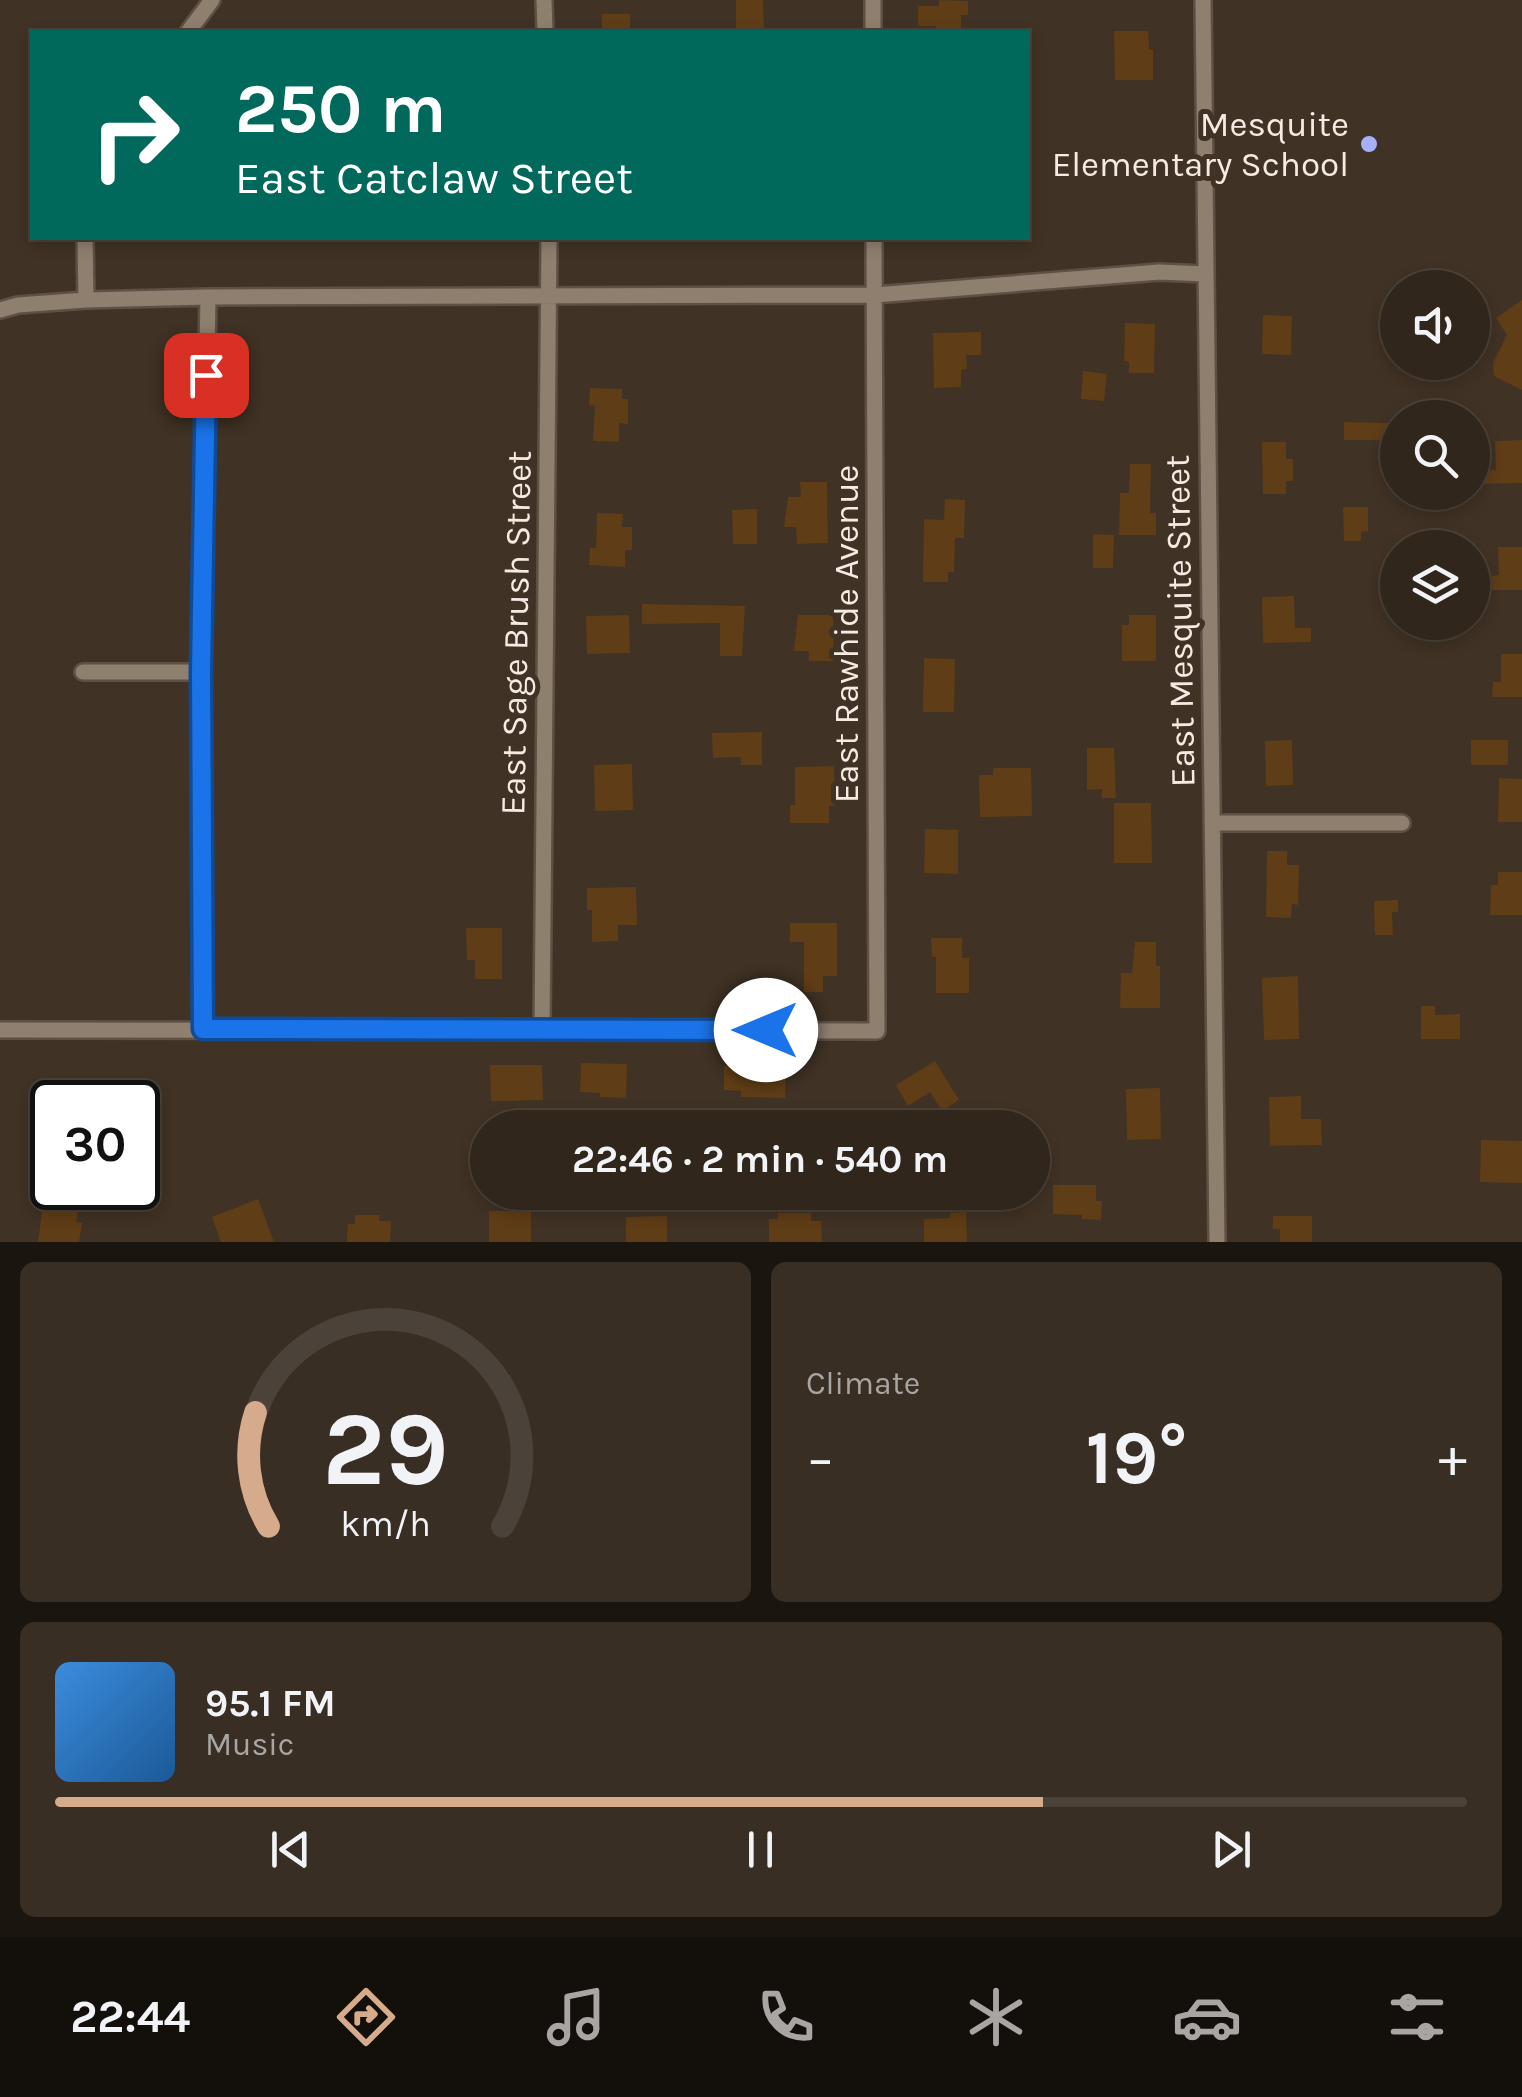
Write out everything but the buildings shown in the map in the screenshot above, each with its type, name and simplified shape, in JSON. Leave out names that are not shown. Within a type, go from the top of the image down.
[{"type":"street","points":[[190,30],[212,0]]},
{"type":"street","points":[[544,0],[545,30]]},
{"type":"street","points":[[873,0],[874,30]]},
{"type":"street","name":"East Mesquite Street","points":[[1204,0],[1217,1242]]},
{"type":"street","points":[[86,240],[86,300]]},
{"type":"street","name":"East Sage Brush Street","points":[[542,1029],[549,240]]},
{"type":"street","name":"East Rawhide Avenue","points":[[542,1029],[877,1030],[874,240]]},
{"type":"street","points":[[0,310],[86,300],[208,297],[874,295],[1159,272],[1206,274]]},
{"type":"street","points":[[203,1029],[201,672],[208,297]]},
{"type":"street","points":[[83,672],[201,672]]},
{"type":"street","points":[[1212,823],[1402,822]]},
{"type":"street","points":[[0,1030],[542,1029]]},
{"type":"place","name":"Mesquite Elementary School","points":[[1369,144]]},
{"type":"route","points":[[206,375],[201,672],[203,1029],[766,1030]]}]
